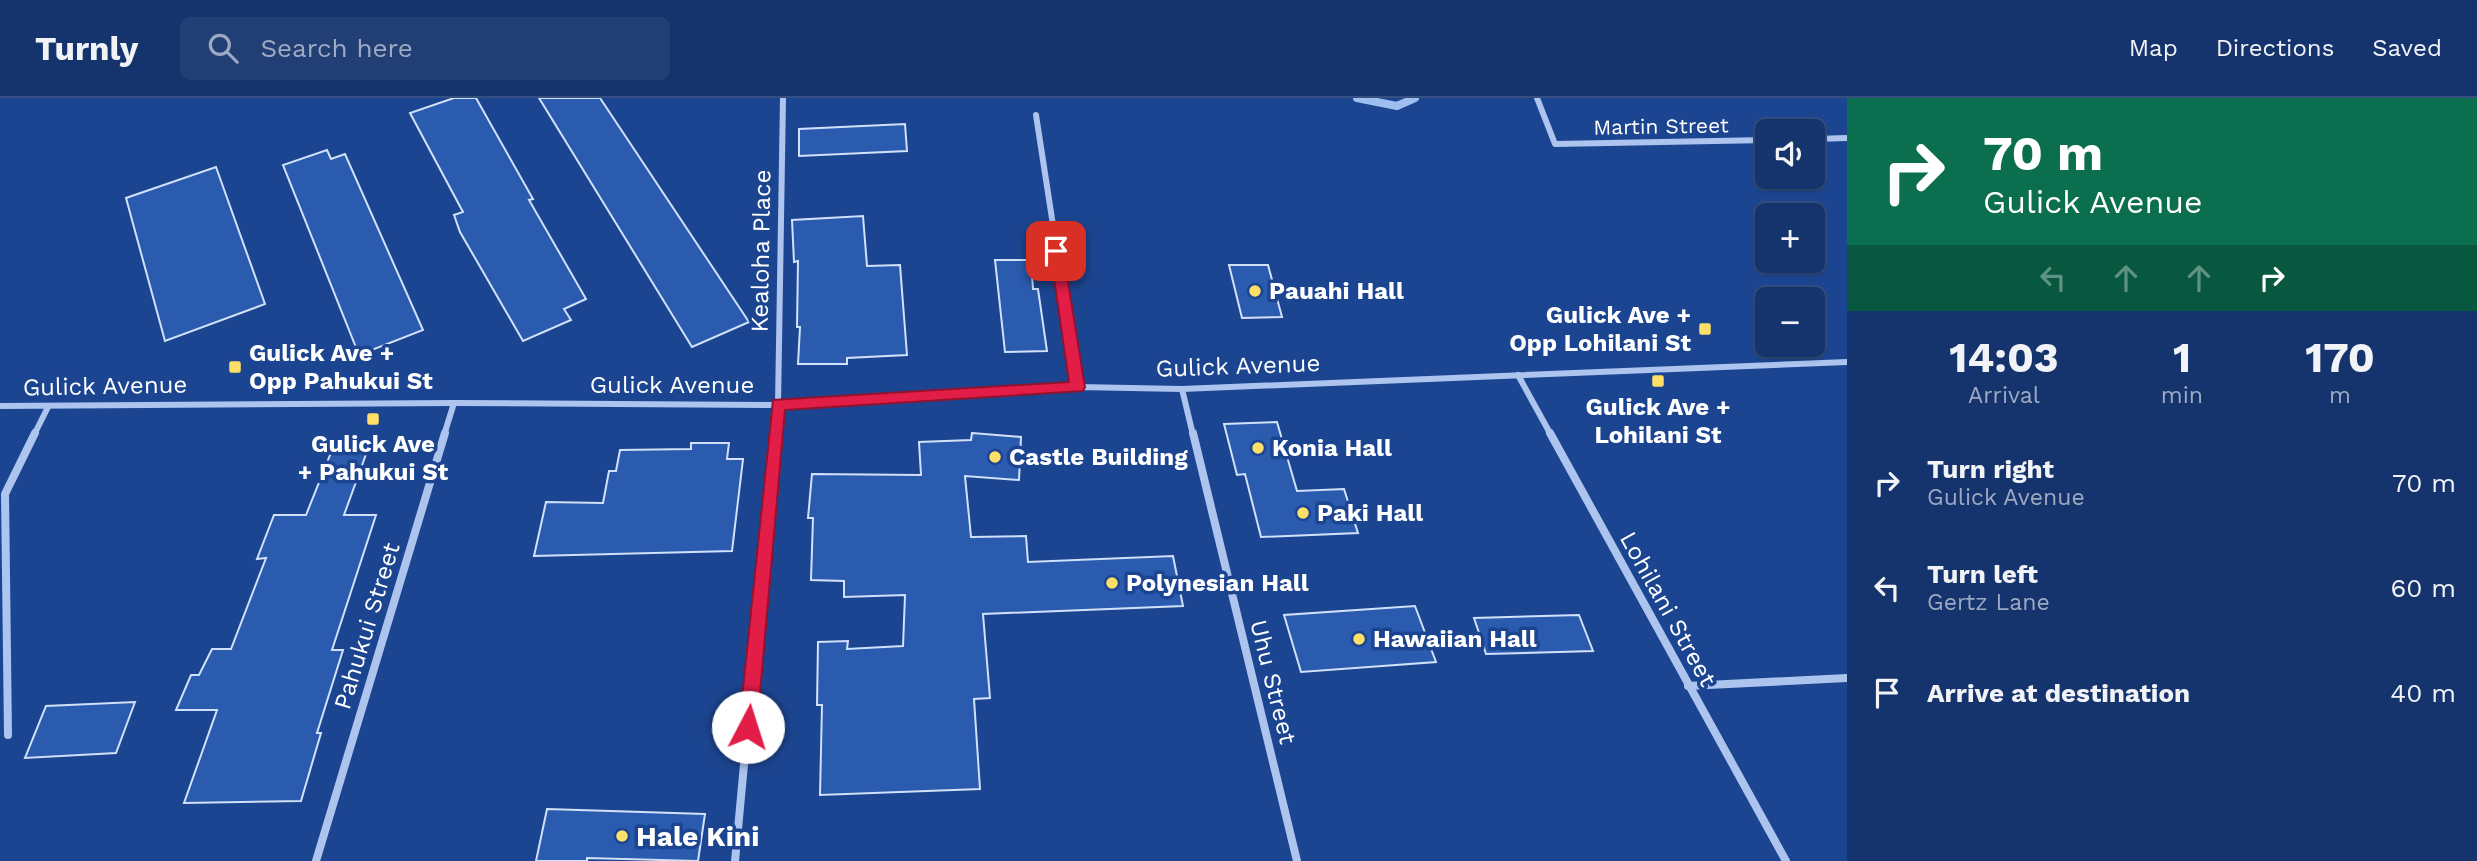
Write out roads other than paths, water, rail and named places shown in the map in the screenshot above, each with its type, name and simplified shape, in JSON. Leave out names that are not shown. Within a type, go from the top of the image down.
[{"type":"street","name":"Kealoha Place","points":[[735,861],[778,405],[783,98]]},
{"type":"street","name":"Martin Street","points":[[1537,98],[1555,144],[1755,140]]},
{"type":"street","points":[[1036,115],[1077,387]]},
{"type":"street","points":[[1825,139],[1847,138]]},
{"type":"street","name":"Gulick Avenue","points":[[0,407],[454,403],[778,405],[1077,387],[1182,389],[1847,362]]},
{"type":"street","name":"Lohilani Street","points":[[1518,375],[1786,861]]},
{"type":"street","name":"Uhu Street","points":[[1182,389],[1297,861]]},
{"type":"street","name":"Pahukui Street","points":[[316,861],[454,403]]},
{"type":"street","points":[[8,735],[5,494],[48,407]]},
{"type":"street","points":[[1688,685],[1847,678]]},
{"type":"waterway","points":[[1357,98],[1397,106],[1415,98]]},
{"type":"place","name":"Pauahi Hall","points":[[1255,291]]},
{"type":"place","name":"Gulick Ave + Opp Lohilani St","points":[[1705,329]]},
{"type":"place","name":"Gulick Ave + Opp Pahukui St","points":[[235,367]]},
{"type":"place","name":"Gulick Ave + Lohilani St","points":[[1658,381]]},
{"type":"place","name":"Gulick Ave + Pahukui St","points":[[373,419]]},
{"type":"place","name":"Konia Hall","points":[[1258,448]]},
{"type":"place","name":"Castle Building","points":[[995,457]]},
{"type":"place","name":"Paki Hall","points":[[1303,513]]},
{"type":"place","name":"Polynesian Hall","points":[[1112,583]]},
{"type":"place","name":"Hawaiian Hall","points":[[1359,639]]},
{"type":"place","name":"Hale Kini","points":[[622,836]]}]
